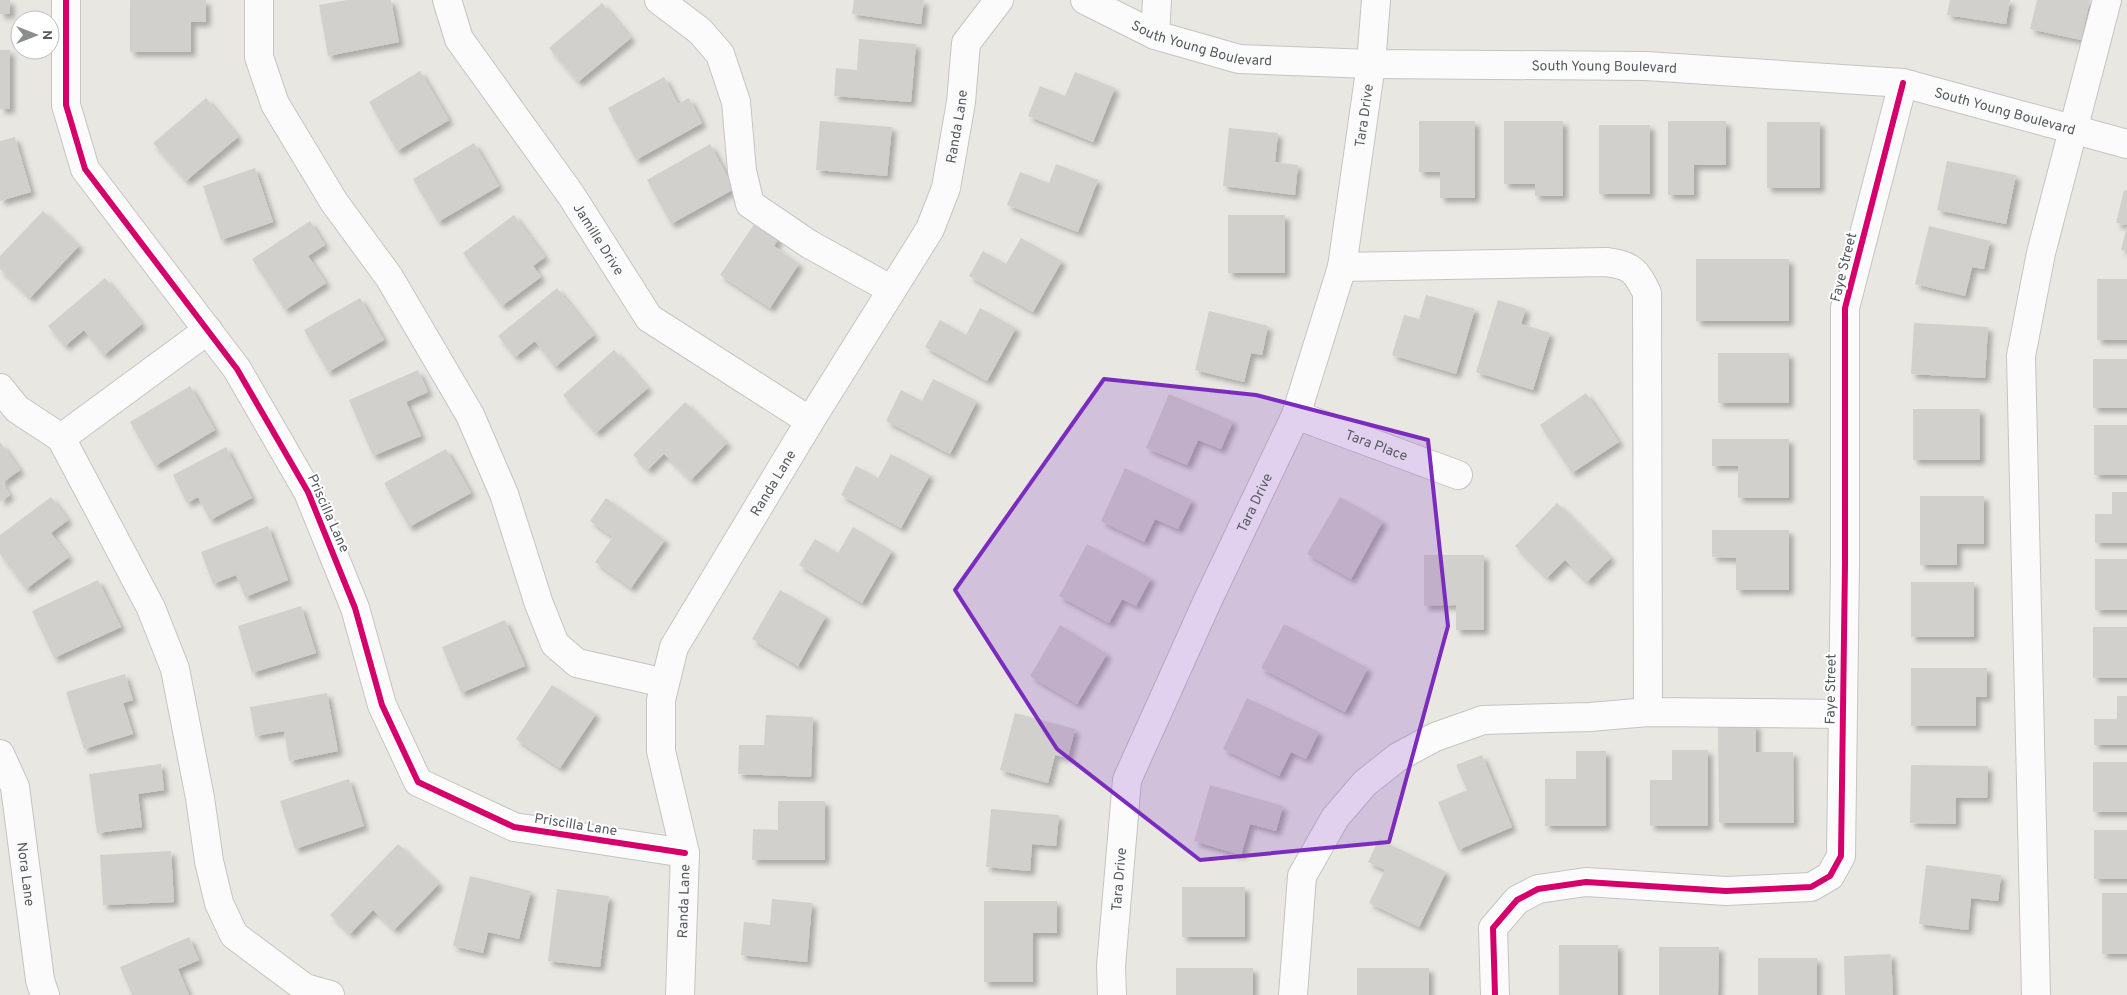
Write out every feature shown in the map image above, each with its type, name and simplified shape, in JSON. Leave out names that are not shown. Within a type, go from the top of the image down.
[{"type":"street","name":"Priscilla Lane","points":[[66,0],[66,105],[85,169],[237,369],[308,492],[355,608],[382,705],[418,782],[514,827],[685,853]]},
{"type":"street","points":[[259,0],[260,57],[275,104],[334,202],[389,277],[470,415],[504,494],[539,604],[555,644],[577,663],[665,683]]},
{"type":"street","name":"Jamille Drive","points":[[446,0],[459,39],[571,195],[648,318],[810,421]]},
{"type":"street","points":[[659,0],[700,31],[720,54],[736,102],[742,171],[750,204],[809,244],[892,290]]},
{"type":"street","name":"Randa Lane","points":[[680,995],[685,853],[661,751],[662,700],[674,647],[810,421],[930,229],[946,188],[961,102],[966,43],[999,0]]},
{"type":"street","name":"South Young Boulevard","points":[[1085,0],[1155,35],[1239,59],[1371,64],[1646,66],[1903,83],[2127,144]]},
{"type":"street","points":[[1155,35],[1157,0]]},
{"type":"street","name":"Tara Drive","points":[[1112,995],[1111,966],[1127,780],[1211,593],[1296,415],[1342,267],[1371,64],[1376,0]]},
{"type":"street","points":[[2036,995],[2021,356],[2041,253],[2107,0]]},
{"type":"street","name":"Faye Street","points":[[1495,995],[1492,928],[1517,900],[1538,889],[1586,882],[1726,892],[1811,887],[1830,876],[1841,856],[1845,564],[1845,308],[1903,83]]},
{"type":"street","points":[[1342,267],[1606,262],[1619,264],[1637,273],[1646,293],[1648,712]]},
{"type":"street","points":[[61,438],[208,330]]},
{"type":"street","points":[[0,388],[17,409],[61,438],[151,608],[175,669],[200,798],[209,861],[219,903],[234,935],[305,988],[330,995]]},
{"type":"street","name":"Tara Place","points":[[1296,415],[1458,475]]},
{"type":"street","points":[[1293,995],[1302,876],[1335,818],[1365,783],[1398,757],[1435,737],[1483,720],[1590,717],[1648,712],[1842,714]]},
{"type":"street","name":"Nora Lane","points":[[0,754],[15,787],[40,980],[45,995]]},
{"type":"highlighted area","points":[[1104,379],[1256,395],[1428,440],[1448,626],[1389,842],[1200,860],[1057,749],[955,590]]},
{"type":"building","points":[[0,0],[10,0],[10,14],[0,14]]},
{"type":"building","points":[[130,0],[206,0],[206,22],[191,22],[191,52],[130,52]]},
{"type":"building","points":[[347,0],[391,0],[399,42],[328,56],[319,5]]},
{"type":"building","points":[[854,0],[924,0],[921,24],[852,14]]},
{"type":"building","points":[[1950,0],[2010,0],[2006,24],[1947,15]]},
{"type":"building","points":[[2037,0],[2090,0],[2081,40],[2030,29]]},
{"type":"building","points":[[602,3],[631,38],[578,82],[549,48]]},
{"type":"building","points":[[859,39],[916,44],[911,102],[834,96],[836,68],[857,70]]},
{"type":"building","points":[[0,50],[10,50],[10,109],[0,109]]},
{"type":"building","points":[[420,71],[449,120],[397,151],[369,102]]},
{"type":"building","points":[[1075,72],[1115,88],[1093,142],[1028,116],[1040,86],[1065,96]]},
{"type":"building","points":[[664,77],[678,104],[689,98],[702,123],[636,160],[608,108]]},
{"type":"building","points":[[206,98],[238,137],[186,181],[153,143]]},
{"type":"building","points":[[820,121],[892,127],[887,176],[816,170]]},
{"type":"building","points":[[1419,121],[1475,121],[1475,198],[1440,198],[1440,172],[1419,172]]},
{"type":"building","points":[[1504,121],[1563,121],[1563,196],[1535,196],[1535,184],[1504,184]]},
{"type":"building","points":[[1668,121],[1726,121],[1726,165],[1694,165],[1694,195],[1668,195]]},
{"type":"building","points":[[1767,122],[1820,122],[1820,188],[1767,188]]},
{"type":"building","points":[[1599,125],[1650,125],[1650,194],[1599,194]]},
{"type":"building","points":[[1229,128],[1278,133],[1275,162],[1298,165],[1295,195],[1223,186]]},
{"type":"building","points":[[15,137],[31,192],[0,201],[0,141]]},
{"type":"building","points":[[474,143],[499,186],[438,222],[413,179]]},
{"type":"building","points":[[710,144],[734,189],[671,224],[647,180]]},
{"type":"building","points":[[1947,161],[2016,175],[2006,224],[1937,210]]},
{"type":"building","points":[[1056,164],[1098,180],[1078,232],[1007,205],[1020,172],[1049,183]]},
{"type":"building","points":[[255,168],[273,222],[221,240],[203,186]]},
{"type":"building","points":[[2124,190],[2127,191],[2127,225],[2116,223]]},
{"type":"building","points":[[43,211],[79,246],[30,298],[0,269],[0,256]]},
{"type":"building","points":[[514,215],[545,257],[533,266],[541,277],[502,306],[463,253]]},
{"type":"building","points":[[1228,215],[1285,215],[1285,273],[1228,273]]},
{"type":"building","points":[[310,221],[325,245],[308,256],[326,283],[285,310],[252,259]]},
{"type":"building","points":[[755,223],[779,238],[774,246],[799,264],[770,308],[720,275]]},
{"type":"building","points":[[1929,226],[1990,241],[1984,269],[1972,267],[1965,296],[1915,284]]},
{"type":"building","points":[[2127,226],[2127,251],[2121,250]]},
{"type":"building","points":[[1021,238],[1062,261],[1033,312],[969,276],[983,251],[1006,264]]},
{"type":"building","points":[[1696,259],[1789,259],[1789,321],[1696,321]]},
{"type":"building","points":[[105,278],[142,324],[104,355],[84,330],[65,346],[48,326]]},
{"type":"building","points":[[2097,279],[2127,279],[2127,340],[2097,340]]},
{"type":"building","points":[[557,288],[594,335],[555,367],[535,341],[515,357],[498,336]]},
{"type":"building","points":[[1426,295],[1475,309],[1456,374],[1392,355],[1404,315],[1419,319]]},
{"type":"building","points":[[360,298],[384,340],[328,372],[304,330]]},
{"type":"building","points":[[1498,300],[1526,309],[1521,324],[1550,333],[1533,390],[1476,372]]},
{"type":"building","points":[[980,308],[1016,328],[987,381],[925,347],[940,320],[966,335]]},
{"type":"building","points":[[1209,311],[1268,326],[1262,355],[1251,353],[1244,382],[1195,370]]},
{"type":"building","points":[[1914,323],[1988,327],[1985,378],[1911,374]]},
{"type":"building","points":[[614,350],[648,388],[596,433],[563,395]]},
{"type":"building","points":[[1718,353],[1789,353],[1789,403],[1718,403]]},
{"type":"building","points":[[2093,359],[2127,359],[2127,408],[2093,408]]},
{"type":"building","points":[[418,370],[428,392],[406,402],[421,436],[373,456],[349,400]]},
{"type":"building","points":[[933,379],[977,401],[950,454],[886,421],[901,390],[922,401]]},
{"type":"building","points":[[190,386],[215,430],[155,466],[130,422]]},
{"type":"building","points":[[1586,393],[1619,442],[1572,473],[1540,425]]},
{"type":"building","points":[[1169,394],[1233,421],[1221,449],[1198,440],[1187,465],[1146,448]]},
{"type":"building","points":[[685,402],[727,443],[691,480],[664,454],[648,470],[633,455]]},
{"type":"building","points":[[1913,409],[1980,409],[1980,460],[1913,460]]},
{"type":"building","points":[[2094,425],[2127,425],[2127,475],[2094,475]]},
{"type":"building","points":[[1712,439],[1789,439],[1789,498],[1738,498],[1738,466],[1712,466]]},
{"type":"building","points":[[0,442],[20,470],[2,483],[10,495],[0,502]]},
{"type":"building","points":[[226,447],[252,498],[210,520],[198,497],[187,503],[173,475]]},
{"type":"building","points":[[446,449],[471,493],[409,527],[384,483]]},
{"type":"building","points":[[891,454],[930,475],[901,528],[841,495],[856,466],[878,478]]},
{"type":"building","points":[[1125,468],[1192,500],[1178,529],[1155,519],[1144,542],[1101,521]]},
{"type":"building","points":[[2112,492],[2127,492],[2127,543],[2095,543],[2095,514],[2112,514]]},
{"type":"building","points":[[1920,496],[1984,496],[1984,544],[1957,544],[1957,565],[1920,565]]},
{"type":"building","points":[[51,497],[68,520],[51,533],[69,557],[26,589],[0,554],[0,535]]},
{"type":"building","points":[[1340,497],[1383,521],[1351,579],[1307,554]]},
{"type":"building","points":[[606,498],[665,540],[631,588],[595,562],[613,537],[590,521]]},
{"type":"building","points":[[1557,503],[1611,558],[1587,582],[1565,560],[1547,578],[1515,546]]},
{"type":"building","points":[[268,526],[288,580],[245,597],[236,575],[213,584],[201,552]]},
{"type":"building","points":[[853,527],[892,551],[862,603],[799,565],[815,539],[838,553]]},
{"type":"building","points":[[1712,530],[1789,530],[1789,590],[1736,590],[1736,558],[1712,557]]},
{"type":"building","points":[[1087,544],[1151,578],[1136,606],[1122,599],[1109,623],[1059,596]]},
{"type":"building","points":[[1424,555],[1484,555],[1484,630],[1456,630],[1456,605],[1424,606]]},
{"type":"building","points":[[2095,559],[2127,559],[2127,610],[2095,610]]},
{"type":"building","points":[[98,580],[121,627],[54,658],[32,611]]},
{"type":"building","points":[[1911,582],[1974,582],[1974,637],[1911,637]]},
{"type":"building","points":[[780,590],[826,616],[798,666],[752,639]]},
{"type":"building","points":[[301,606],[316,653],[252,673],[238,626]]},
{"type":"building","points":[[505,620],[525,666],[461,693],[442,647]]},
{"type":"building","points":[[1284,624],[1368,668],[1345,712],[1261,668]]},
{"type":"building","points":[[1060,625],[1107,654],[1077,704],[1030,676]]},
{"type":"building","points":[[2093,627],[2127,627],[2127,678],[2093,678]]},
{"type":"building","points":[[1911,668],[1987,668],[1987,697],[1976,697],[1976,726],[1911,726]]},
{"type":"building","points":[[125,674],[133,700],[123,703],[133,734],[84,749],[66,692]]},
{"type":"building","points":[[552,685],[596,714],[560,768],[516,739]]},
{"type":"building","points":[[327,693],[338,751],[289,761],[284,731],[255,736],[250,707]]},
{"type":"building","points":[[2117,696],[2127,696],[2127,745],[2094,745],[2094,719],[2117,719]]},
{"type":"building","points":[[1247,698],[1319,732],[1306,759],[1291,752],[1279,776],[1223,749]]},
{"type":"building","points":[[1015,713],[1075,729],[1068,758],[1055,755],[1048,783],[1000,770]]},
{"type":"building","points":[[766,715],[813,717],[811,777],[738,774],[739,745],[764,745]]},
{"type":"building","points":[[1756,724],[1756,752],[1793,752],[1794,823],[1719,823],[1718,725]]},
{"type":"building","points":[[1672,750],[1708,750],[1708,826],[1650,826],[1650,780],[1672,780]]},
{"type":"building","points":[[1576,751],[1606,751],[1606,826],[1545,826],[1545,779],[1576,779]]},
{"type":"building","points":[[1482,755],[1512,827],[1458,850],[1438,802],[1467,790],[1456,765]]},
{"type":"building","points":[[2093,762],[2127,762],[2127,812],[2093,812]]},
{"type":"building","points":[[161,764],[164,790],[138,794],[142,827],[97,833],[89,774]]},
{"type":"building","points":[[1911,765],[1988,766],[1987,798],[1956,798],[1956,824],[1910,823]]},
{"type":"building","points":[[349,779],[364,826],[295,849],[280,801]]},
{"type":"building","points":[[1210,785],[1283,806],[1276,831],[1250,824],[1241,855],[1194,841]]},
{"type":"building","points":[[778,801],[825,801],[825,860],[752,860],[753,829],[778,830]]},
{"type":"building","points":[[991,809],[1059,815],[1056,846],[1032,844],[1030,871],[986,867]]},
{"type":"building","points":[[2094,830],[2127,830],[2127,879],[2094,879]]},
{"type":"building","points":[[1379,839],[1446,872],[1419,927],[1369,903],[1385,870],[1368,862]]},
{"type":"building","points":[[398,844],[439,884],[394,930],[373,910],[350,934],[330,915]]},
{"type":"building","points":[[171,851],[174,902],[103,905],[100,855]]},
{"type":"building","points":[[1926,865],[2001,875],[1998,901],[1971,898],[1968,930],[1919,924]]},
{"type":"building","points":[[470,876],[531,891],[519,939],[488,932],[483,953],[453,946]]},
{"type":"building","points":[[1182,887],[1245,887],[1245,937],[1182,937]]},
{"type":"building","points":[[557,889],[609,896],[600,967],[548,961]]},
{"type":"building","points":[[2102,893],[2127,893],[2127,954],[2102,954]]},
{"type":"building","points":[[772,899],[812,903],[807,962],[741,955],[744,922],[770,925]]},
{"type":"building","points":[[984,901],[1057,901],[1057,933],[1033,933],[1033,982],[984,982]]},
{"type":"building","points":[[189,937],[199,960],[178,969],[189,995],[132,995],[120,967]]},
{"type":"building","points":[[1559,945],[1618,945],[1618,995],[1559,995]]},
{"type":"building","points":[[1659,947],[1719,947],[1718,995],[1659,995]]},
{"type":"building","points":[[1891,954],[1893,995],[1845,995],[1844,956]]},
{"type":"building","points":[[1758,958],[1817,958],[1817,995],[1758,995]]},
{"type":"building","points":[[1176,968],[1253,968],[1253,995],[1176,995]]},
{"type":"building","points":[[1357,968],[1429,968],[1429,995],[1357,995]]},
{"type":"cycle path","points":[[66,0],[66,105],[85,169],[237,369],[308,492],[355,608],[382,705],[418,782],[514,827],[685,853]]},
{"type":"cycle path","points":[[1495,995],[1493,928],[1517,900],[1538,889],[1586,882],[1726,891],[1811,887],[1830,876],[1841,856],[1845,564],[1845,308],[1903,83]]}]
